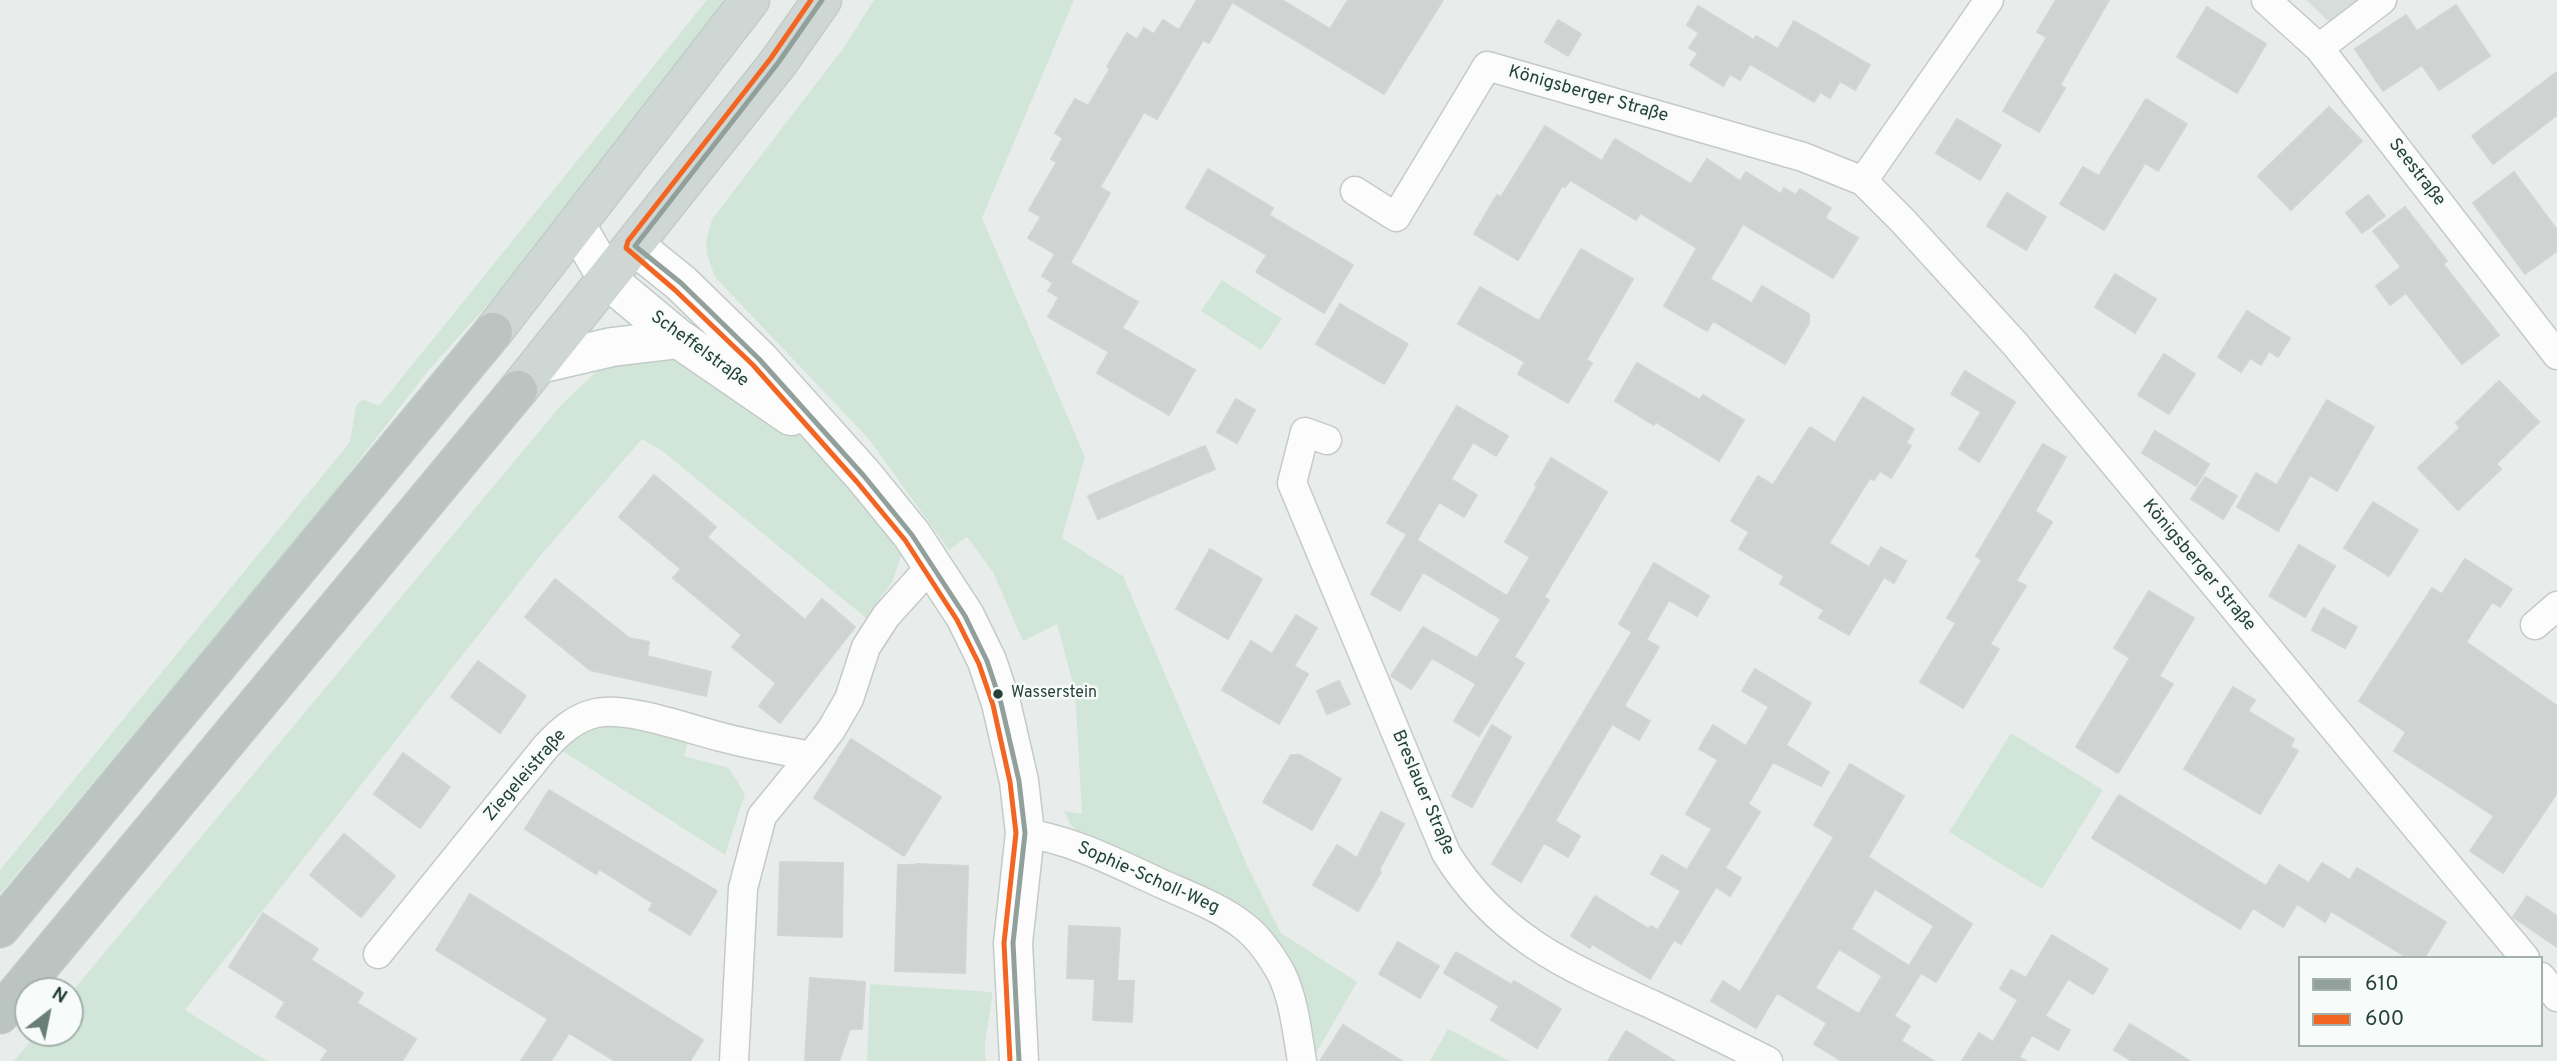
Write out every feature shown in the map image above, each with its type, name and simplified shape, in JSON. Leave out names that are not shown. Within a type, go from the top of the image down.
[{"type":"highway","points":[[0,928],[493,332]]},
{"type":"highway","points":[[0,1014],[528,377]]},
{"type":"main road","points":[[493,332],[750,0]]},
{"type":"main road","points":[[528,377],[635,246],[778,63],[822,0]]},
{"type":"main road","points":[[576,225],[635,246]]},
{"type":"street","points":[[1863,181],[1989,0]]},
{"type":"street","name":"Seestraße","points":[[2266,0],[2319,48],[2557,355]]},
{"type":"street","points":[[2319,48],[2382,0]]},
{"type":"street","name":"Königsberger Straße","points":[[1355,191],[1396,217],[1487,66],[1803,157],[1863,181],[2015,344],[2523,956]]},
{"type":"street","name":"Scheffelstraße","points":[[576,225],[608,279],[679,339],[844,454]]},
{"type":"street","name":"Scheffelstraße","points":[[635,246],[681,284],[759,359],[844,454],[933,564],[965,616],[997,692],[1019,781],[1026,833],[1013,943],[1019,1061]]},
{"type":"street","points":[[528,377],[612,347],[679,339]]},
{"type":"street","name":"Breslauer Straße","points":[[1327,440],[1305,432],[1292,483],[1446,853],[1460,876],[1510,928],[1559,961],[1768,1061]]},
{"type":"street","points":[[734,1061],[743,888],[762,816],[831,730],[849,699],[866,647],[886,615],[933,564]]},
{"type":"street","points":[[2535,625],[2557,606]]},
{"type":"street","name":"Ziegeleistraße","points":[[378,954],[544,749],[566,727],[579,720],[596,713],[624,713],[811,756]]},
{"type":"street","name":"Sophie-Scholl-Weg","points":[[1026,833],[1053,837],[1103,857],[1220,910],[1247,928],[1265,948],[1281,974],[1289,996],[1302,1061]]},
{"type":"street","points":[[2543,980],[2557,997]]},
{"type":"shaded area","points":[[2306,0],[2382,0],[2339,31]]},
{"type":"green space","points":[[707,0],[735,0],[509,281],[428,371],[326,503],[0,894],[0,870],[350,442],[356,406],[362,399],[379,406]]},
{"type":"green space","points":[[874,0],[1074,0],[982,218],[1085,457],[1062,538],[1123,576],[1247,865],[1281,933],[1357,982],[1312,1060],[1292,971],[1071,825],[1064,811],[1082,814],[1075,691],[1057,624],[1023,641],[993,572],[967,537],[949,550],[868,438],[716,278],[712,270],[707,242],[713,218],[845,46]]},
{"type":"green space","points":[[1222,280],[1282,319],[1261,350],[1201,311]]},
{"type":"green space","points":[[663,351],[741,393],[786,424],[840,474],[903,551],[892,582],[866,618],[661,450],[642,439],[540,556],[185,1010],[267,1061],[14,1061],[26,1047],[84,1047],[84,977],[562,404],[595,373],[626,357]]},
{"type":"green space","points":[[618,725],[688,741],[684,756],[729,768],[745,794],[725,855],[561,750],[587,732]]},
{"type":"green space","points":[[2011,733],[2103,790],[2042,889],[1949,832]]},
{"type":"green space","points":[[870,984],[992,992],[985,1044],[986,1061],[867,1061]]},
{"type":"green space","points":[[1448,1029],[1509,1061],[1430,1061]]},
{"type":"building","points":[[1197,0],[1282,0],[1330,29],[1348,0],[1443,0],[1384,94],[1232,2],[1209,43],[1203,40],[1157,119],[1144,112],[1100,187],[1110,193],[1070,263],[1028,238],[1041,217],[1029,210],[1057,162],[1051,159],[1063,138],[1055,133],[1075,99],[1088,106],[1127,33],[1137,40],[1144,28],[1154,34],[1163,20],[1179,30]]},
{"type":"building","points":[[2056,0],[2109,0],[2060,85],[2065,88],[2039,132],[2003,111],[2047,37],[2037,32]]},
{"type":"building","points":[[2456,5],[2490,56],[2439,90],[2422,65],[2383,91],[2355,49],[2406,15],[2417,31]]},
{"type":"building","points":[[1698,6],[1754,40],[1756,36],[1778,49],[1794,21],[1870,65],[1855,90],[1840,81],[1830,98],[1820,92],[1814,102],[1750,64],[1740,80],[1730,74],[1723,86],[1690,65],[1698,53],[1689,48],[1699,33],[1687,25]]},
{"type":"building","points":[[2207,7],[2266,44],[2237,93],[2177,57]]},
{"type":"building","points":[[1558,20],[1581,34],[1568,56],[1545,42]]},
{"type":"building","points":[[2557,72],[2557,115],[2493,164],[2472,136]]},
{"type":"building","points":[[2146,99],[2187,124],[2158,171],[2145,163],[2104,230],[2060,204],[2083,167],[2099,176]]},
{"type":"building","points":[[2329,107],[2362,141],[2291,210],[2258,176]]},
{"type":"building","points":[[1957,119],[2001,145],[1980,180],[1936,153]]},
{"type":"building","points":[[1545,126],[1602,161],[1615,139],[1691,184],[1707,159],[1740,181],[1746,172],[1781,194],[1784,188],[1796,195],[1800,189],[1831,208],[1825,218],[1858,238],[1833,278],[1743,224],[1710,279],[1752,303],[1762,286],[1809,314],[1809,323],[1785,364],[1713,321],[1707,331],[1664,306],[1697,248],[1640,213],[1636,220],[1570,180],[1565,187],[1562,186],[1518,260],[1474,234],[1497,195],[1501,197]]},
{"type":"building","points":[[1208,169],[1273,208],[1269,215],[1353,265],[1324,313],[1256,272],[1267,255],[1186,208]]},
{"type":"building","points":[[2514,172],[2557,230],[2557,251],[2525,274],[2473,203]]},
{"type":"building","points":[[2007,193],[2046,217],[2026,250],[1987,226]]},
{"type":"building","points":[[2368,195],[2385,216],[2362,233],[2346,213]]},
{"type":"building","points":[[2405,207],[2447,261],[2443,264],[2499,335],[2462,364],[2406,293],[2390,305],[2376,286],[2401,267],[2373,231]]},
{"type":"building","points":[[1581,249],[1633,279],[1586,360],[1592,363],[1568,403],[1518,374],[1525,362],[1458,324],[1480,287],[1539,321]]},
{"type":"building","points":[[1055,254],[1138,302],[1122,328],[1195,370],[1169,415],[1097,373],[1109,352],[1048,317],[1059,297],[1048,291],[1053,283],[1042,276]]},
{"type":"building","points":[[2115,274],[2156,299],[2135,333],[2095,307]]},
{"type":"building","points":[[1340,304],[1408,344],[1384,384],[1316,344]]},
{"type":"building","points":[[2247,311],[2290,338],[2278,357],[2269,351],[2261,365],[2250,358],[2241,372],[2218,357]]},
{"type":"building","points":[[2164,354],[2195,374],[2169,414],[2138,395]]},
{"type":"building","points":[[1637,363],[1700,400],[1703,395],[1744,420],[1719,461],[1656,422],[1654,425],[1615,401]]},
{"type":"building","points":[[1965,371],[2015,402],[1979,462],[1959,449],[1981,412],[1951,394]]},
{"type":"building","points":[[2499,381],[2539,422],[2496,464],[2501,469],[2458,510],[2418,468],[2460,428],[2456,423]]},
{"type":"building","points":[[1863,397],[1914,429],[1906,443],[1911,446],[1891,478],[1880,471],[1874,480],[1870,478],[1829,543],[1869,567],[1881,547],[1906,561],[1894,583],[1884,577],[1849,635],[1819,618],[1824,610],[1780,584],[1784,576],[1739,549],[1749,532],[1731,521],[1758,476],[1773,485],[1810,427],[1835,443]]},
{"type":"building","points":[[1236,399],[1255,410],[1237,443],[1217,432]]},
{"type":"building","points":[[2327,400],[2374,427],[2337,491],[2310,475],[2278,531],[2237,507],[2256,473],[2277,485]]},
{"type":"building","points":[[1457,406],[1508,436],[1496,456],[1473,442],[1451,479],[1477,495],[1464,517],[1439,502],[1417,540],[1387,523]]},
{"type":"building","points":[[2155,431],[2209,464],[2196,486],[2142,453]]},
{"type":"building","points":[[2043,444],[2066,457],[2035,511],[2052,522],[2016,581],[2026,586],[1990,644],[1999,649],[1963,708],[1920,682],[1956,623],[1947,618],[1982,560],[1976,556]]},
{"type":"building","points":[[1205,446],[1215,469],[1098,519],[1088,496]]},
{"type":"building","points":[[1551,458],[1607,492],[1544,597],[1549,600],[1514,657],[1524,663],[1479,736],[1454,721],[1476,684],[1432,658],[1411,689],[1391,676],[1423,627],[1477,658],[1501,619],[1423,572],[1400,611],[1371,594],[1407,534],[1507,596],[1530,557],[1505,542]]},
{"type":"building","points":[[654,475],[716,527],[707,537],[805,620],[822,599],[855,627],[780,723],[759,706],[776,683],[732,647],[742,635],[673,578],[681,569],[619,517]]},
{"type":"building","points":[[2205,477],[2237,496],[2223,519],[2191,499]]},
{"type":"building","points":[[2373,502],[2418,530],[2389,576],[2344,548]]},
{"type":"building","points":[[2299,545],[2335,566],[2305,617],[2269,596]]},
{"type":"building","points":[[1210,549],[1262,579],[1228,639],[1176,609]]},
{"type":"building","points":[[2465,559],[2512,589],[2500,607],[2492,602],[2466,642],[2557,706],[2557,793],[2503,873],[2470,851],[2494,816],[2394,751],[2406,732],[2359,701],[2432,588],[2442,594]]},
{"type":"building","points":[[1654,563],[1709,596],[1697,616],[1669,600],[1646,640],[1659,647],[1624,706],[1650,721],[1639,740],[1612,724],[1555,821],[1580,836],[1568,857],[1544,843],[1521,882],[1492,864],[1632,632],[1619,624]]},
{"type":"building","points":[[555,579],[629,638],[649,642],[647,656],[711,672],[706,696],[590,670],[525,617]]},
{"type":"building","points":[[2149,591],[2194,618],[2159,676],[2173,684],[2118,773],[2076,747],[2130,658],[2114,648]]},
{"type":"building","points":[[2323,608],[2357,627],[2345,648],[2312,630]]},
{"type":"building","points":[[1296,615],[1317,628],[1294,666],[1308,674],[1279,724],[1222,690],[1251,641],[1272,654]]},
{"type":"building","points":[[478,661],[526,696],[500,733],[451,697]]},
{"type":"building","points":[[1755,669],[1811,703],[1786,745],[1829,772],[1821,786],[1773,762],[1748,804],[1760,812],[1725,868],[1741,878],[1730,896],[1716,887],[1681,944],[1674,940],[1650,979],[1592,944],[1590,948],[1571,936],[1595,896],[1649,929],[1651,926],[1661,932],[1658,930],[1681,891],[1651,874],[1662,855],[1687,870],[1712,829],[1686,814],[1718,760],[1699,749],[1713,725],[1746,746],[1769,707],[1742,691]]},
{"type":"building","points":[[1339,681],[1350,704],[1327,714],[1317,691]]},
{"type":"building","points":[[2233,687],[2255,700],[2248,711],[2294,739],[2290,747],[2298,751],[2260,814],[2184,769]]},
{"type":"building","points":[[1492,725],[1511,737],[1472,807],[1452,796]]},
{"type":"building","points":[[851,739],[941,797],[904,856],[814,798]]},
{"type":"building","points":[[403,753],[450,787],[420,828],[374,794]]},
{"type":"building","points":[[1291,755],[1300,755],[1341,779],[1312,830],[1263,802]]},
{"type":"building","points":[[1850,764],[1904,796],[1868,857],[1972,924],[1936,982],[1921,973],[1894,1016],[1910,1026],[1901,1041],[1934,1061],[1842,1061],[1814,1044],[1827,1023],[1777,993],[1756,1028],[1711,1001],[1723,981],[1740,992],[1834,837],[1814,825]],"holes":[[[1875,889],[1934,926],[1909,966],[1851,929]],[[1839,949],[1882,976],[1859,1014],[1815,988]]]},
{"type":"building","points":[[549,790],[717,891],[690,935],[649,910],[653,903],[599,869],[596,874],[525,829]]},
{"type":"building","points":[[2119,795],[2266,886],[2279,865],[2309,883],[2322,863],[2350,880],[2357,868],[2446,922],[2425,956],[2405,956],[2331,911],[2325,922],[2297,904],[2283,927],[2253,908],[2240,929],[2092,838]]},
{"type":"building","points":[[1381,812],[1404,824],[1379,870],[1381,872],[1358,911],[1313,885],[1337,845],[1357,858]]},
{"type":"building","points":[[344,834],[395,876],[361,917],[310,875]]},
{"type":"building","points":[[780,862],[843,863],[842,937],[778,935]]},
{"type":"building","points":[[916,864],[968,866],[965,973],[895,971],[898,865],[919,865]]},
{"type":"building","points":[[470,894],[703,1040],[690,1061],[615,1061],[569,1033],[551,1061],[521,1061],[548,1019],[436,950]]},
{"type":"building","points":[[2527,896],[2557,916],[2557,947],[2513,917]]},
{"type":"building","points":[[263,913],[318,949],[311,960],[363,993],[357,1003],[416,1039],[402,1061],[321,1061],[328,1050],[276,1017],[285,1002],[229,967]]},
{"type":"building","points":[[1069,926],[1120,928],[1117,981],[1134,981],[1132,1022],[1093,1020],[1095,979],[1067,978]]},
{"type":"building","points":[[2052,935],[2108,969],[2093,994],[2068,979],[2045,1016],[2070,1030],[2058,1050],[2032,1035],[2019,1057],[2026,1061],[1962,1061],[1979,1033],[1993,1042],[2018,1000],[2000,989],[2011,970],[2026,978]]},
{"type":"building","points":[[1398,942],[1439,966],[1420,998],[1379,974]]},
{"type":"building","points":[[1456,952],[1512,985],[1514,981],[1561,1009],[1537,1048],[1491,1020],[1499,1006],[1444,973]]},
{"type":"building","points":[[810,978],[865,982],[862,1029],[850,1029],[839,1061],[805,1061]]},
{"type":"building","points":[[2130,1024],[2190,1061],[2132,1061],[2114,1050]]},
{"type":"building","points":[[1343,1025],[1402,1061],[1320,1061]]},
{"type":"building","points":[[1626,1031],[1675,1061],[1608,1061]]},
{"type":"transit line","name":"600","points":[[811,0],[771,58],[628,241],[626,248],[675,290],[753,365],[857,482],[905,540],[957,620],[979,664],[993,705],[1010,782],[1016,833],[1004,943],[1010,1061]]},
{"type":"transit line","name":"610","points":[[822,0],[778,63],[635,246],[681,283],[759,359],[864,476],[912,535],[965,616],[987,661],[1001,703],[1019,781],[1025,833],[1013,943],[1019,1061]]},
{"type":"place","name":"Wasserstein","points":[[998,694]]}]
